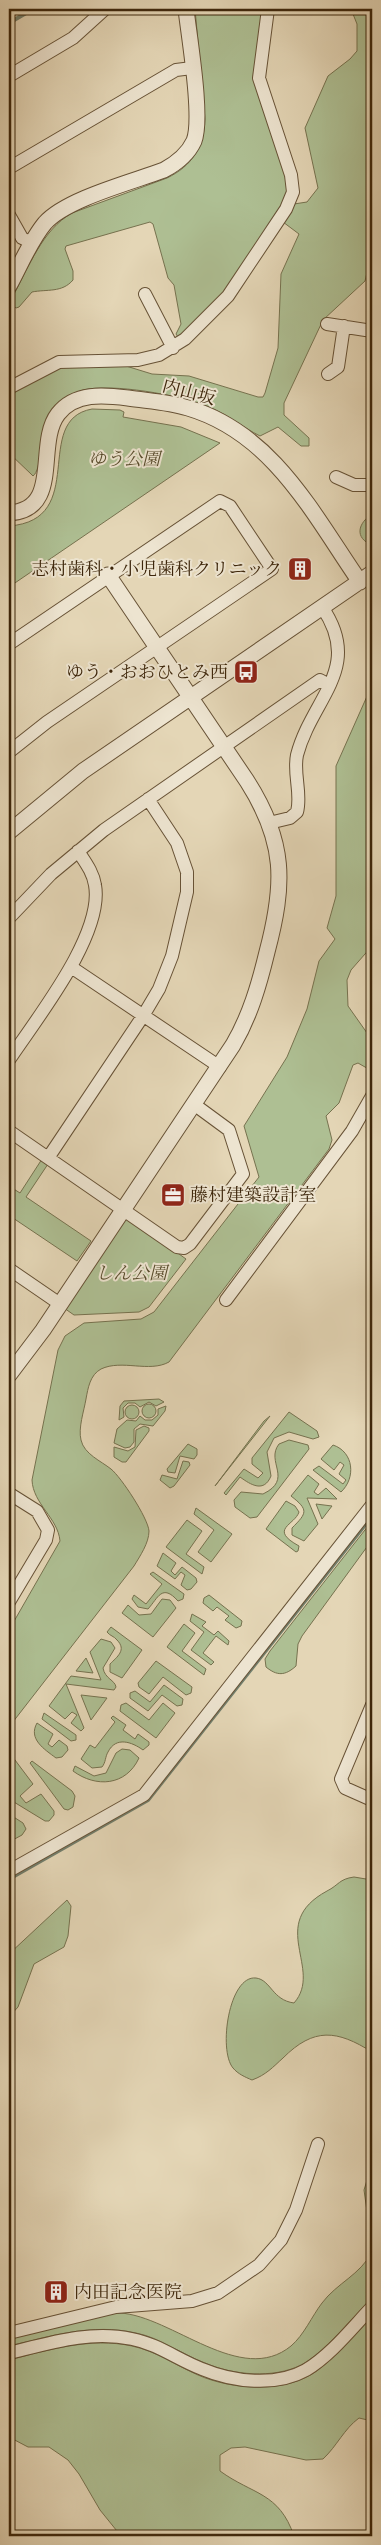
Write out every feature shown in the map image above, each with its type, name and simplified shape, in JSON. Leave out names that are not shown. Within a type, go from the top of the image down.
[{"type":"street","points":[[9,76],[73,38],[105,9]]},
{"type":"street","points":[[9,286],[46,221],[60,210],[164,170],[182,158],[194,140],[196,130],[186,9]]},
{"type":"street","points":[[9,388],[59,362],[149,359],[173,348],[224,302],[290,201],[293,183],[259,78],[268,9]]},
{"type":"street","points":[[9,168],[176,70],[192,68]]},
{"type":"street","points":[[9,214],[22,238],[32,243]]},
{"type":"street","points":[[144,294],[173,348]]},
{"type":"street","points":[[327,324],[372,331]]},
{"type":"street","points":[[328,374],[338,368],[344,326]]},
{"type":"street","name":"内山坂","points":[[9,513],[25,509],[39,497],[45,479],[51,430],[57,416],[69,404],[91,396],[168,403],[187,407],[222,421],[247,437],[269,455],[366,578]]},
{"type":"street","points":[[336,477],[354,485],[372,485]]},
{"type":"street","points":[[9,644],[220,501],[230,506],[272,569],[47,722],[9,752]]},
{"type":"street","points":[[9,1375],[60,1304],[220,1067],[240,1033],[252,1007],[278,906],[280,868],[269,823],[257,797],[108,576]]},
{"type":"street","points":[[9,832],[68,782],[366,578]]},
{"type":"street","points":[[269,823],[290,818],[298,812],[296,773],[298,754],[339,662],[340,647],[331,620],[322,608]]},
{"type":"street","points":[[9,918],[39,886],[78,851],[148,799],[320,680],[329,684]]},
{"type":"street","points":[[48,1158],[144,1016],[168,967],[188,882],[182,853],[148,799]]},
{"type":"street","points":[[9,1060],[71,967],[85,941],[96,896],[94,877],[78,851]]},
{"type":"street","points":[[71,967],[220,1067]]},
{"type":"street","points":[[226,1300],[352,1131],[372,1096]]},
{"type":"street","points":[[9,1131],[177,1246],[184,1248],[190,1244],[240,1179],[243,1169],[229,1130],[194,1105]]},
{"type":"street","points":[[9,1269],[60,1304]]},
{"type":"street","points":[[9,1494],[38,1511],[48,1530],[46,1540],[9,1602]]},
{"type":"street","points":[[9,1871],[144,1795],[372,1505]]},
{"type":"street","points":[[372,1705],[341,1779],[345,1788],[372,1800]]},
{"type":"street","points":[[9,2334],[116,2307],[201,2299],[225,2288],[259,2265],[281,2240],[296,2210],[318,2144]]},
{"type":"street","points":[[9,2353],[72,2338],[109,2336],[146,2342],[200,2368],[224,2376],[250,2380],[285,2378],[313,2365],[372,2307]]},
{"type":"green space","points":[[195,9],[263,9],[255,70],[288,184],[286,199],[224,294],[178,337],[176,334],[181,324],[174,285],[168,278],[153,224],[150,222],[66,246],[65,249],[73,271],[73,280],[59,289],[32,292],[16,308],[12,305],[13,296],[31,261],[44,239],[62,220],[72,213],[167,178],[183,168],[195,154],[202,138],[205,119]]},
{"type":"green space","points":[[351,9],[372,9],[372,251],[365,281],[323,320],[284,403],[284,415],[309,438],[309,446],[301,446],[278,427],[260,436],[221,413],[195,402],[145,391],[96,388],[72,394],[62,400],[50,413],[45,424],[38,466],[33,476],[9,453],[9,399],[12,392],[61,367],[126,366],[152,374],[189,376],[263,397],[278,348],[281,274],[299,234],[283,222],[294,204],[307,202],[318,188],[305,128],[328,76],[357,51],[357,24]]},
{"type":"green space","name":"ゆう公園","points":[[92,409],[120,410],[124,412],[123,417],[181,427],[220,443],[9,587],[9,526],[33,520],[48,507],[55,489],[60,449],[65,431],[74,417]]},
{"type":"green space","points":[[372,514],[372,545],[362,538],[360,530],[367,518]]},
{"type":"green space","points":[[372,685],[372,946],[351,970],[347,980],[348,1006],[372,1040],[372,1071],[358,1063],[353,1065],[339,1103],[326,1116],[332,1140],[329,1149],[169,1362],[153,1366],[109,1366],[101,1369],[92,1378],[81,1425],[81,1440],[93,1457],[111,1469],[121,1480],[144,1517],[149,1536],[134,1566],[9,1727],[9,1630],[60,1541],[55,1525],[33,1489],[32,1480],[58,1350],[65,1336],[84,1323],[141,1319],[154,1312],[259,1177],[244,1126],[287,1057],[307,1009],[319,961],[335,939],[327,928],[336,896],[336,766]]},
{"type":"green space","points":[[42,1159],[48,1164],[26,1197],[91,1241],[77,1261],[13,1218],[9,1223],[9,1186],[20,1193]]},
{"type":"green space","name":"しん公園","points":[[129,1218],[186,1259],[149,1307],[139,1312],[74,1315],[64,1308],[124,1219]]},
{"type":"green space","points":[[159,1399],[164,1402],[156,1406],[149,1402],[140,1407],[135,1403],[128,1403],[123,1408],[124,1417],[119,1420],[120,1406],[124,1401]]},
{"type":"green space","points":[[149,1404],[154,1406],[156,1411],[154,1416],[149,1418],[144,1416],[142,1411],[144,1406]]},
{"type":"green space","points":[[129,1405],[135,1405],[139,1412],[135,1419],[129,1419],[125,1415],[125,1409]]},
{"type":"green space","points":[[166,1406],[165,1411],[153,1426],[140,1424],[134,1429],[134,1442],[130,1447],[125,1448],[114,1443],[117,1429],[127,1420],[136,1421],[140,1416],[145,1420],[152,1420],[158,1415],[158,1409]]},
{"type":"green space","points":[[289,1412],[317,1431],[319,1437],[313,1439],[289,1432],[274,1438],[267,1452],[271,1476],[268,1481],[261,1486],[257,1486],[248,1483],[240,1477],[226,1495],[224,1493],[244,1469],[258,1478],[263,1473],[252,1464],[252,1458]]},
{"type":"green space","points":[[270,1416],[215,1486],[264,1421]]},
{"type":"green space","points":[[144,1426],[149,1428],[149,1431],[126,1462],[122,1462],[114,1457],[114,1447],[128,1451],[135,1447],[136,1430]]},
{"type":"green space","points":[[289,1440],[308,1445],[309,1449],[257,1517],[250,1518],[235,1507],[234,1500],[241,1492],[263,1494],[272,1488],[277,1482],[278,1476],[276,1451],[279,1444]]},
{"type":"green space","points":[[188,1444],[197,1449],[197,1455],[194,1459],[180,1456],[175,1473],[168,1472],[167,1469]]},
{"type":"green space","points":[[333,1445],[345,1453],[351,1466],[349,1480],[341,1492],[313,1470],[319,1466],[343,1484],[346,1480],[339,1474],[344,1465],[340,1462],[334,1470],[321,1459]]},
{"type":"green space","points":[[183,1461],[189,1462],[190,1465],[174,1486],[170,1488],[160,1480],[162,1475],[177,1479]]},
{"type":"green space","points":[[308,1475],[319,1484],[314,1492],[318,1495],[326,1488],[337,1499],[307,1498],[318,1524],[304,1541],[292,1535],[292,1528],[301,1519],[304,1512],[301,1505],[291,1496]]},
{"type":"green space","points":[[286,1501],[295,1506],[299,1512],[284,1531],[290,1540],[299,1546],[296,1552],[266,1529]]},
{"type":"green space","points":[[316,1504],[332,1506],[322,1519]]},
{"type":"green space","points":[[196,1508],[232,1534],[211,1562],[198,1552],[214,1530],[194,1514]]},
{"type":"green space","points":[[187,1520],[202,1531],[186,1554],[204,1567],[202,1574],[166,1547]]},
{"type":"green space","points":[[372,1521],[372,1540],[302,1636],[298,1644],[296,1666],[288,1672],[281,1674],[270,1670],[266,1667],[265,1659],[270,1651]]},
{"type":"green space","points":[[163,1553],[176,1563],[171,1571],[175,1575],[182,1567],[196,1578],[197,1582],[191,1589],[187,1590],[181,1585],[185,1575],[181,1572],[175,1579],[157,1566]]},
{"type":"green space","points":[[153,1572],[184,1594],[183,1599],[178,1601],[168,1593],[164,1593],[148,1609],[138,1607],[132,1599],[134,1595],[146,1604],[162,1584],[150,1574]]},
{"type":"green space","points":[[209,1595],[242,1621],[241,1626],[236,1628],[225,1620],[229,1616],[217,1607],[213,1611],[203,1603],[204,1598]]},
{"type":"green space","points":[[162,1599],[170,1600],[176,1608],[153,1637],[122,1613],[128,1605],[139,1615],[151,1614]]},
{"type":"green space","points":[[192,1614],[206,1622],[202,1626],[214,1635],[218,1631],[229,1641],[228,1645],[216,1636],[203,1653],[214,1662],[211,1665],[191,1650],[204,1632],[190,1621]]},
{"type":"green space","points":[[184,1624],[195,1633],[182,1651],[206,1669],[204,1675],[167,1647]]},
{"type":"green space","points":[[111,1627],[142,1650],[122,1678],[110,1672],[110,1664],[121,1650],[120,1644],[107,1632]]},
{"type":"green space","points":[[101,1639],[111,1642],[115,1648],[103,1668],[116,1687],[114,1690],[66,1684],[84,1728],[81,1731],[71,1723],[77,1715],[72,1712],[65,1719],[49,1706],[71,1676],[101,1680],[90,1652]]},
{"type":"green space","points":[[86,1658],[93,1673],[76,1671]]},
{"type":"green space","points":[[156,1661],[192,1687],[191,1693],[186,1695],[163,1677],[149,1694],[139,1687],[138,1683]]},
{"type":"green space","points":[[164,1685],[183,1699],[182,1705],[177,1706],[162,1695],[148,1711],[130,1698],[130,1693],[135,1691],[150,1702]]},
{"type":"green space","points":[[81,1695],[107,1698],[91,1720]]},
{"type":"green space","points":[[126,1703],[149,1720],[163,1703],[175,1713],[156,1738],[120,1711],[121,1705]]},
{"type":"green space","points":[[44,1713],[76,1735],[76,1740],[71,1741],[42,1719]]},
{"type":"green space","points":[[113,1716],[126,1725],[123,1730],[135,1739],[138,1734],[149,1742],[149,1745],[143,1750],[129,1743],[120,1742],[115,1744],[108,1752],[102,1767],[92,1768],[81,1759],[90,1745],[95,1748],[115,1722],[111,1718]]},
{"type":"green space","points":[[37,1723],[53,1734],[48,1744],[52,1747],[59,1740],[67,1746],[68,1750],[62,1757],[56,1758],[36,1739],[34,1734]]},
{"type":"green space","points":[[122,1749],[130,1750],[139,1758],[126,1774],[118,1779],[101,1782],[91,1780],[73,1771],[75,1766],[94,1776],[106,1773],[116,1753]]},
{"type":"green space","points":[[12,1756],[33,1784],[20,1796],[26,1803],[41,1794],[54,1811],[54,1815],[49,1821],[45,1821],[9,1799],[9,1758]]},
{"type":"green space","points":[[32,1761],[72,1791],[75,1796],[73,1807],[68,1810],[64,1809],[30,1763]]},
{"type":"green space","points":[[9,1814],[23,1823],[26,1829],[22,1835],[9,1842]]},
{"type":"green space","points":[[354,1877],[372,1880],[372,2052],[348,2039],[326,2035],[305,2041],[261,2076],[252,2080],[242,2075],[233,2068],[226,2046],[229,2015],[239,1988],[247,1980],[256,1978],[265,1982],[281,1998],[294,2003],[302,1990],[303,1976],[298,1932],[300,1918],[309,1904],[342,1881]]},
{"type":"green space","points":[[67,1900],[71,1906],[68,1936],[64,1947],[34,1964],[18,2007],[9,2017],[9,1954]]},
{"type":"green space","points":[[372,2164],[372,2247],[364,2190]]},
{"type":"green space","points":[[372,2252],[372,2298],[319,2352],[301,2365],[290,2369],[266,2374],[240,2373],[216,2367],[196,2359],[145,2335],[120,2330],[103,2329],[72,2332],[9,2346],[9,2339],[80,2320],[120,2313],[140,2317],[162,2325],[206,2346],[229,2354],[250,2359],[271,2356],[296,2342],[322,2303],[361,2267]]},
{"type":"green space","points":[[372,2317],[372,2421],[359,2418],[349,2427],[323,2459],[306,2460],[245,2447],[231,2448],[220,2455],[220,2471],[273,2502],[288,2522],[294,2536],[121,2536],[100,2510],[79,2474],[68,2460],[49,2447],[28,2447],[9,2437],[9,2360],[70,2346],[101,2343],[116,2344],[141,2348],[198,2375],[227,2384],[259,2387],[275,2386],[305,2378],[318,2370]]},
{"type":"waterway","points":[[9,23],[33,9]]},
{"type":"waterway","points":[[9,1879],[148,1800],[372,1516]]},
{"type":"place","name":"志村歯科・小児歯科クリニック","points":[[300,569]]},
{"type":"place","name":"ゆう・おおひとみ西","points":[[246,672]]},
{"type":"place","name":"藤村建築設計室","points":[[173,1195]]},
{"type":"place","name":"内田記念医院","points":[[56,2292]]}]
